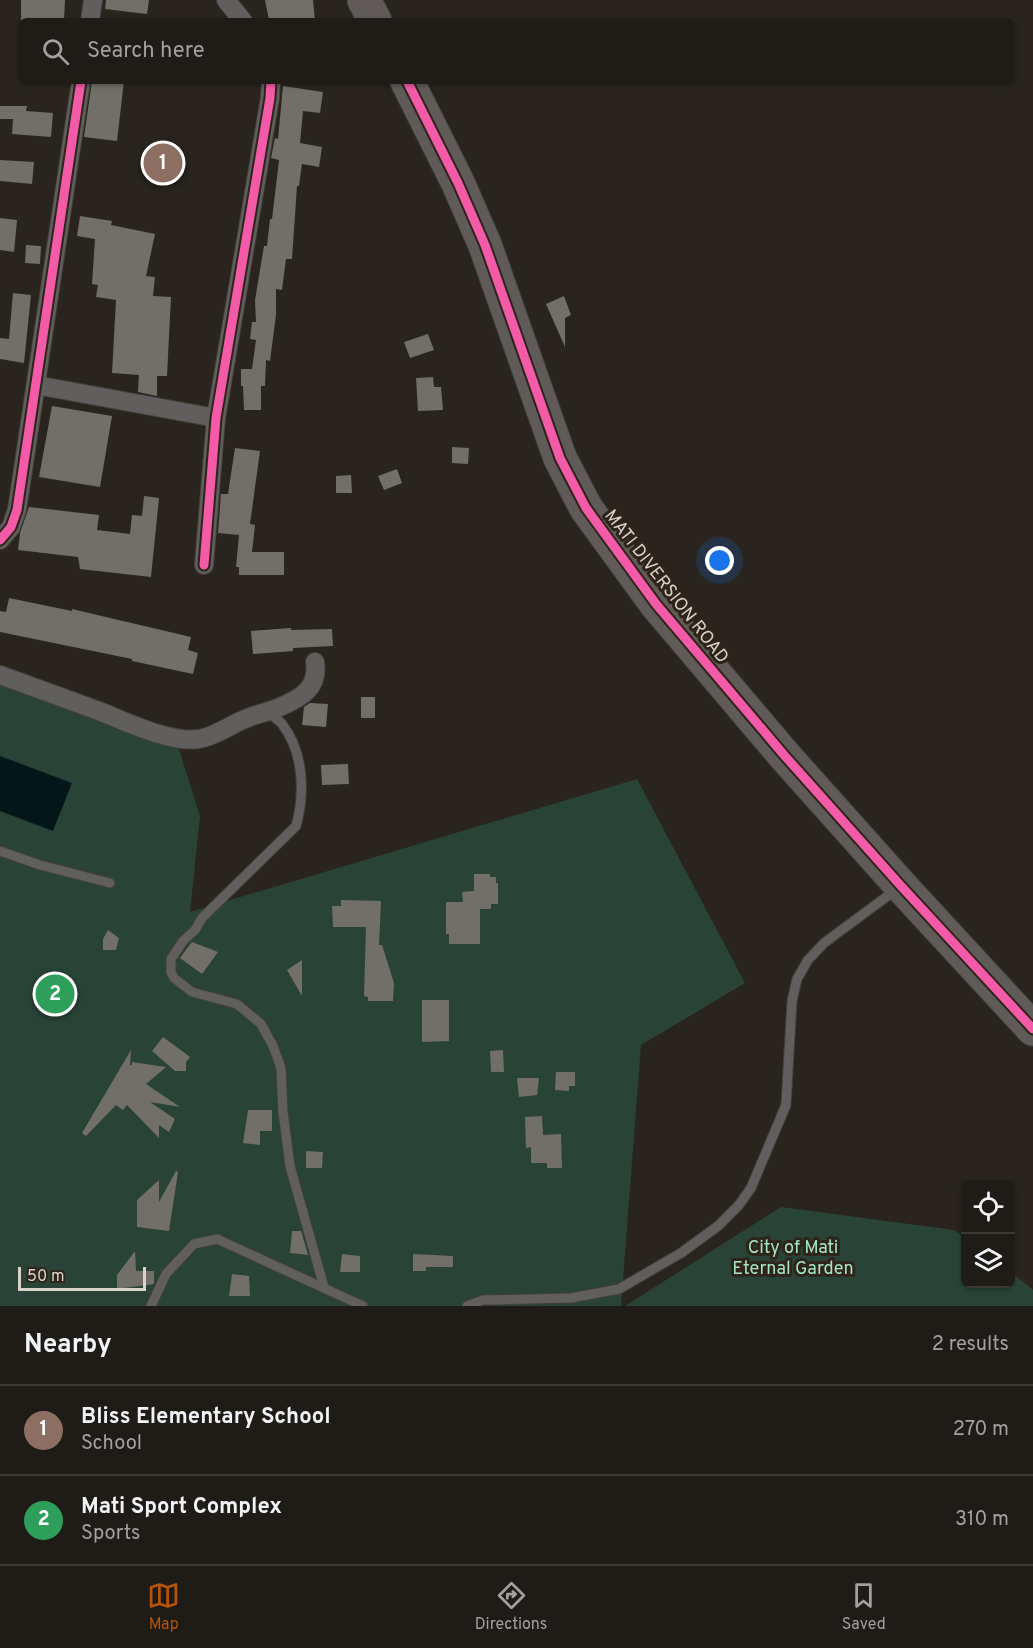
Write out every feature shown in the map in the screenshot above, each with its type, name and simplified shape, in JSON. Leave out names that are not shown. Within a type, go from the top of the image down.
[{"type":"highway","points":[[364,0],[373,18]]},
{"type":"highway","name":"MATI DIVERSION ROAD","points":[[409,84],[454,174],[485,246],[560,458],[586,508],[670,620],[784,755],[1033,1029]]},
{"type":"street","points":[[90,18],[93,0]]},
{"type":"street","points":[[226,0],[241,18]]},
{"type":"street","points":[[0,540],[11,527],[17,510],[81,84]]},
{"type":"street","points":[[204,565],[216,418],[271,84]]},
{"type":"street","points":[[36,385],[216,418]]},
{"type":"street","points":[[0,675],[154,732],[182,739],[200,739],[244,719],[286,704],[310,689],[315,682],[315,662]]},
{"type":"lane","points":[[268,712],[282,723],[294,746],[299,765],[301,808],[296,826],[202,918],[171,959],[170,967],[174,978],[192,992],[237,1004],[261,1024],[273,1046],[281,1068],[283,1112],[290,1166],[324,1287]]},
{"type":"lane","points":[[0,851],[40,865],[110,883]]},
{"type":"lane","points":[[466,1306],[483,1300],[572,1298],[619,1289],[681,1253],[718,1226],[739,1205],[750,1188],[786,1105],[792,1001],[797,979],[808,960],[824,943],[901,886]]},
{"type":"lane","points":[[151,1306],[166,1274],[194,1244],[217,1239],[363,1306]]},
{"type":"green space","points":[[0,685],[177,743],[200,816],[190,912],[637,779],[745,983],[641,1045],[621,1306],[0,1306]]},
{"type":"green space","name":"City of Mati Eternal Garden","points":[[781,1207],[954,1230],[961,1235],[961,1288],[1015,1288],[1015,1275],[1033,1290],[1033,1306],[625,1306]]},
{"type":"shaded area","points":[[0,756],[72,783],[53,831],[0,811]]},
{"type":"building","points":[[21,0],[65,0],[64,18],[21,18]]},
{"type":"building","points":[[106,0],[149,0],[147,14],[105,9]]},
{"type":"building","points":[[265,0],[313,0],[315,18],[269,18]]},
{"type":"building","points":[[92,84],[124,84],[117,141],[84,137]]},
{"type":"building","points":[[283,86],[323,92],[320,113],[303,111],[300,143],[322,147],[319,167],[302,164],[299,186],[297,186],[292,259],[286,259],[282,290],[276,289],[276,315],[270,361],[266,360],[265,386],[261,386],[261,410],[244,410],[241,369],[252,369],[256,340],[250,339],[252,322],[256,322],[255,300],[264,246],[267,246],[270,219],[272,219],[279,160],[271,158],[275,138],[278,139]]},
{"type":"building","points":[[0,106],[27,106],[26,111],[53,113],[51,137],[12,134],[13,119],[0,119]]},
{"type":"building","points":[[0,160],[34,162],[32,184],[0,181]]},
{"type":"building","points":[[80,216],[112,221],[111,225],[155,234],[146,276],[155,277],[153,296],[171,297],[167,376],[157,376],[157,396],[138,392],[139,375],[112,373],[116,300],[96,297],[98,285],[92,284],[95,239],[77,236]]},
{"type":"building","points":[[0,218],[17,220],[14,252],[0,250]]},
{"type":"building","points":[[26,245],[41,246],[40,264],[25,263]]},
{"type":"building","points":[[13,293],[31,295],[24,363],[0,359],[0,338],[9,339]]},
{"type":"building","points":[[564,296],[571,315],[565,318],[565,347],[546,304]]},
{"type":"building","points":[[428,334],[434,350],[410,358],[404,342]]},
{"type":"building","points":[[433,377],[434,387],[441,387],[443,410],[418,411],[416,378]]},
{"type":"building","points":[[52,406],[112,416],[100,487],[39,477]]},
{"type":"building","points":[[452,447],[469,448],[468,464],[452,463]]},
{"type":"building","points":[[235,448],[260,451],[250,524],[255,525],[252,552],[284,552],[284,575],[239,575],[239,567],[236,567],[239,535],[218,533],[221,494],[228,494]]},
{"type":"building","points":[[397,469],[402,483],[384,490],[378,476]]},
{"type":"building","points":[[351,475],[352,493],[336,493],[336,476]]},
{"type":"building","points":[[144,496],[159,498],[151,577],[80,569],[78,557],[18,550],[20,533],[29,507],[99,515],[97,530],[130,534],[132,515],[142,516]]},
{"type":"building","points":[[9,598],[72,611],[72,609],[191,637],[188,650],[198,653],[193,674],[0,632],[0,611],[6,612]]},
{"type":"building","points":[[291,628],[291,630],[332,629],[333,646],[293,648],[293,651],[253,654],[251,631]]},
{"type":"building","points":[[361,697],[375,697],[375,718],[361,718]]},
{"type":"building","points":[[310,703],[328,704],[326,727],[302,725],[304,707]]},
{"type":"building","points":[[348,764],[349,784],[322,785],[321,765]]},
{"type":"building","points":[[474,874],[490,874],[490,877],[496,877],[498,904],[491,904],[491,909],[480,909],[480,944],[449,944],[449,934],[446,934],[446,902],[463,902],[462,892],[474,891]]},
{"type":"building","points":[[341,900],[381,901],[379,945],[382,945],[394,983],[393,1001],[368,1001],[368,997],[364,996],[366,927],[333,927],[332,906],[341,906]]},
{"type":"building","points":[[108,930],[119,938],[116,950],[103,950],[103,939]]},
{"type":"building","points":[[192,942],[218,952],[202,974],[180,958]]},
{"type":"building","points":[[302,960],[302,996],[287,970]]},
{"type":"building","points":[[422,1000],[449,1000],[449,1041],[422,1042]]},
{"type":"building","points":[[163,1037],[190,1057],[186,1062],[186,1071],[175,1071],[152,1051]]},
{"type":"building","points":[[131,1050],[130,1065],[132,1062],[166,1067],[146,1084],[180,1107],[150,1102],[175,1119],[169,1132],[159,1125],[159,1138],[127,1105],[123,1110],[116,1105],[86,1136],[82,1133]]},
{"type":"building","points":[[503,1050],[504,1072],[491,1072],[490,1051]]},
{"type":"building","points":[[556,1072],[575,1072],[575,1086],[569,1086],[569,1091],[555,1090]]},
{"type":"building","points":[[517,1078],[539,1078],[537,1095],[519,1097]]},
{"type":"building","points":[[248,1110],[272,1110],[272,1131],[260,1131],[260,1145],[243,1143]]},
{"type":"building","points":[[542,1116],[543,1135],[561,1134],[562,1168],[547,1168],[547,1163],[531,1163],[531,1147],[526,1148],[525,1117]]},
{"type":"building","points":[[306,1151],[323,1152],[322,1168],[306,1168]]},
{"type":"building","points":[[176,1171],[178,1172],[169,1231],[137,1227],[137,1200],[159,1180],[159,1202]]},
{"type":"building","points":[[292,1231],[301,1231],[308,1255],[290,1253]]},
{"type":"building","points":[[135,1251],[136,1271],[154,1271],[154,1284],[117,1289],[117,1275]]},
{"type":"building","points":[[342,1254],[360,1256],[360,1272],[340,1272]]},
{"type":"building","points":[[413,1254],[453,1256],[453,1267],[426,1267],[426,1271],[413,1271]]},
{"type":"building","points":[[232,1274],[249,1276],[250,1296],[229,1296]]},
{"type":"cycle path","points":[[0,540],[11,527],[17,510],[81,84]]},
{"type":"cycle path","points":[[204,565],[216,418],[271,84]]},
{"type":"cycle path","points":[[408,84],[458,183],[485,245],[560,458],[586,508],[656,604],[784,755],[1033,1029]]},
{"type":"place","name":"Bliss Elementary School","points":[[163,163]]},
{"type":"place","name":"Mati Sport Complex","points":[[55,994]]}]
